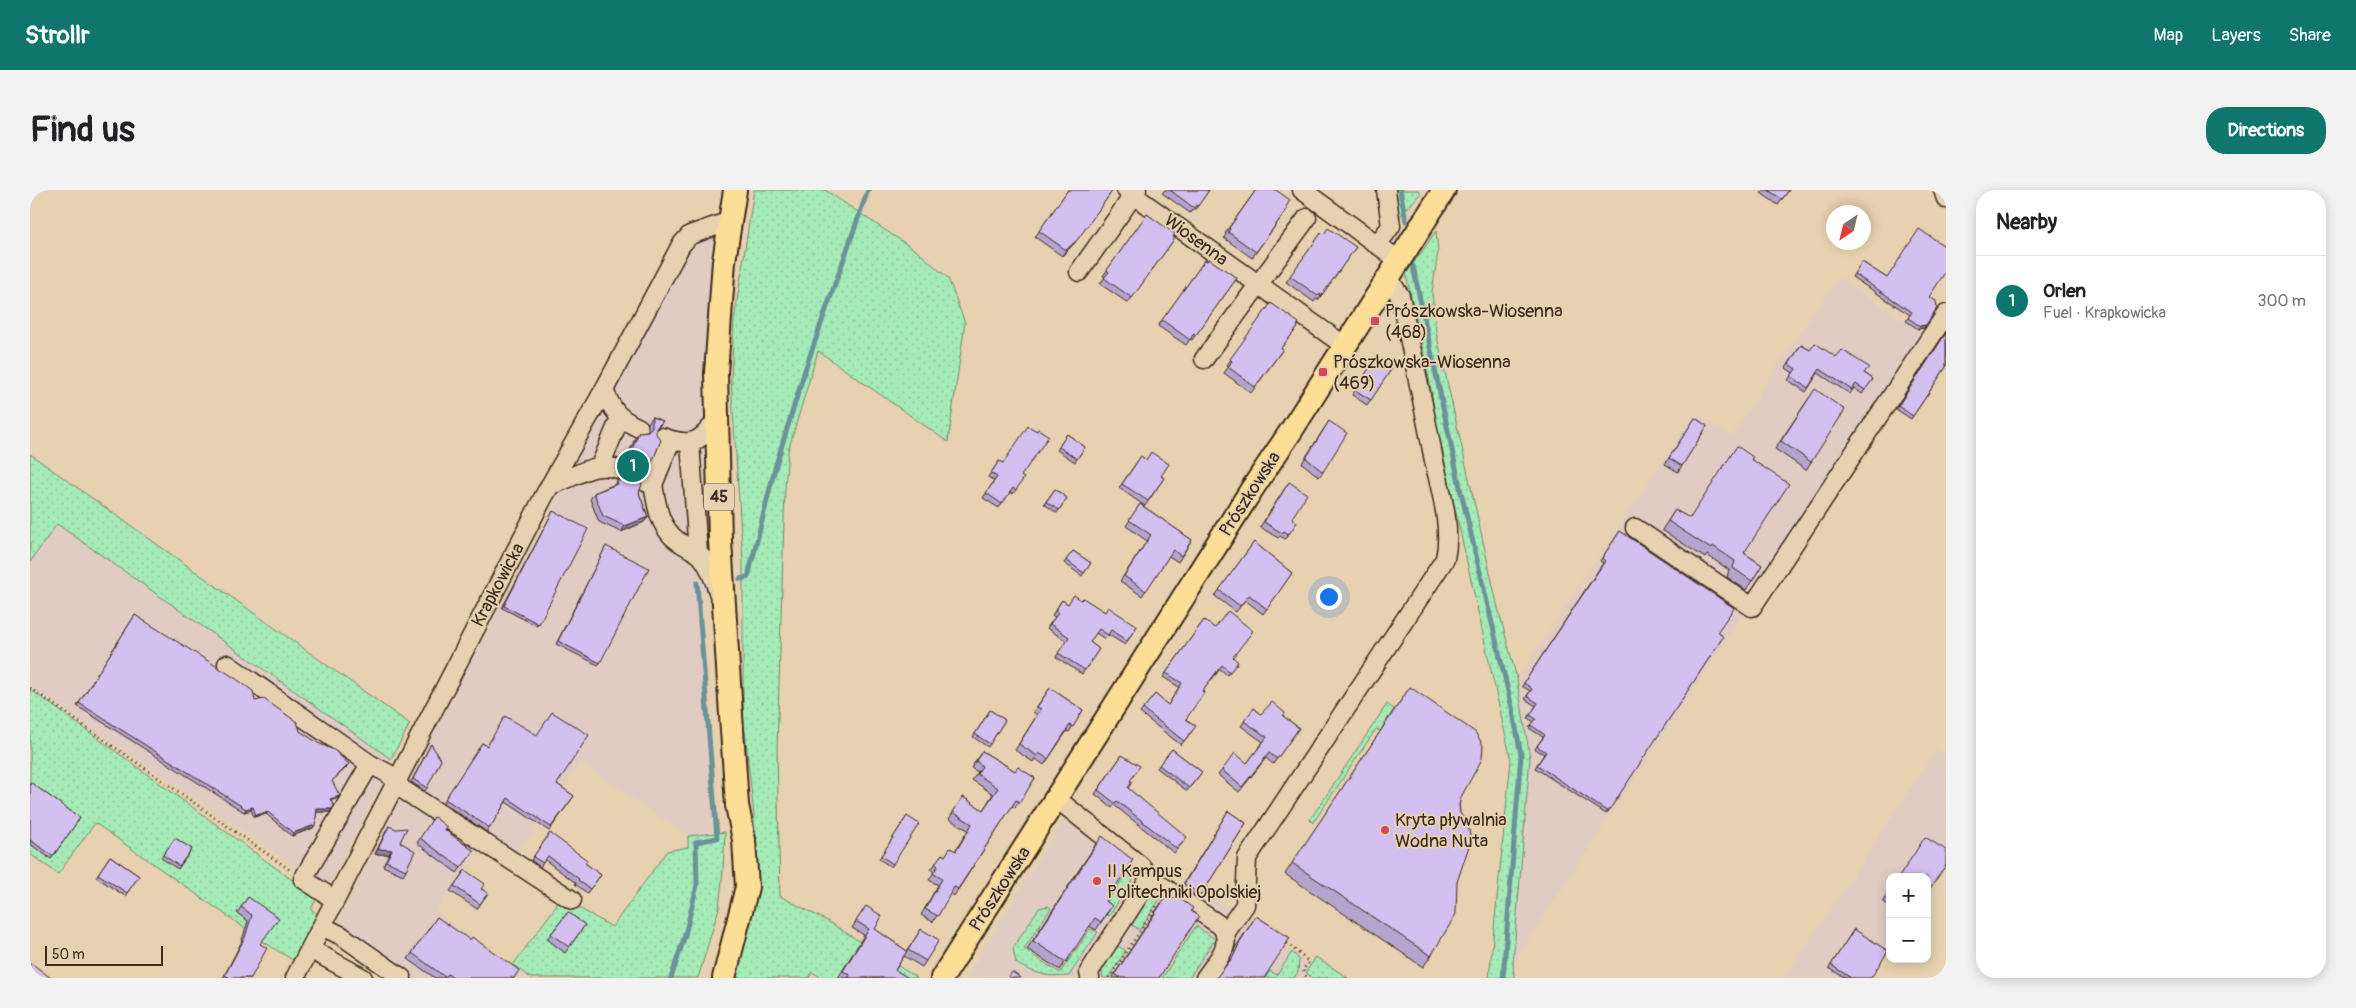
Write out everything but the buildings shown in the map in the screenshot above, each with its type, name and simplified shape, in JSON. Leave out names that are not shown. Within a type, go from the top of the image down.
[{"type":"main road","name":"45","points":[[724,978],[747,887],[744,840],[737,805],[725,621],[716,373],[719,315],[735,190]]},
{"type":"main road","name":"Prószkowska","points":[[942,978],[1252,489],[1395,270],[1444,190]]},
{"type":"main road","name":"45","points":[[709,978],[731,889],[737,805]]},
{"type":"street","points":[[1221,927],[1244,905],[1247,858],[1445,559],[1448,547],[1447,525],[1395,270],[1377,245],[1302,190]]},
{"type":"street","points":[[1377,245],[1391,226],[1386,190]]},
{"type":"street","points":[[1943,190],[1946,199]]},
{"type":"street","name":"Wiosenna","points":[[1079,272],[1132,192],[1345,346]]},
{"type":"street","points":[[1204,359],[1306,218]]},
{"type":"street","name":"Krapkowicka","points":[[295,978],[395,781],[550,485],[604,390],[680,245],[690,235],[730,220]]},
{"type":"street","points":[[1635,528],[1752,607],[1946,314]]},
{"type":"street","points":[[604,390],[611,406],[620,418],[640,428]]},
{"type":"street","points":[[600,466],[620,418]]},
{"type":"street","points":[[698,552],[682,545],[670,534],[656,510],[648,482],[667,439],[690,443],[708,431],[717,419]]},
{"type":"street","points":[[690,443],[698,552],[707,565],[716,586],[725,621]]},
{"type":"street","points":[[550,485],[589,468],[600,466],[622,470]]},
{"type":"street","points":[[228,664],[370,764],[389,774],[410,794],[572,900]]},
{"type":"street","points":[[336,900],[303,879],[370,764]]},
{"type":"street","points":[[1057,799],[1141,866],[1150,878],[1221,927],[1226,947],[1205,978]]},
{"type":"street","points":[[1090,978],[1089,972],[1150,878]]},
{"type":"street","points":[[322,926],[342,936],[402,978]]},
{"type":"street","points":[[310,949],[363,978]]},
{"type":"path","points":[[30,688],[303,879]]},
{"type":"path","points":[[1109,978],[1160,901],[1163,900]]},
{"type":"path","points":[[1282,939],[1308,962],[1303,970],[1307,978]]},
{"type":"shaded area","points":[[730,221],[723,584],[697,594],[713,825],[710,835],[688,836],[581,762],[510,864],[482,846],[435,912],[531,978],[410,978],[337,926],[419,758],[555,504],[550,485],[681,245]]},
{"type":"shaded area","points":[[1840,278],[1930,338],[1739,620],[1513,963],[1530,758],[1517,679],[1695,413],[1732,437],[1794,340]]},
{"type":"shaded area","points":[[57,523],[391,759],[382,784],[327,888],[30,687],[30,562]]},
{"type":"shaded area","points":[[1936,750],[1946,757],[1946,865],[1931,874],[1886,873],[1886,955],[1871,978],[1785,978]]},
{"type":"shaded area","name":"II Kampus Politechniki Opolskiej","points":[[1074,802],[1179,891],[1196,902],[1203,891],[1330,978],[966,978]]},
{"type":"green space","points":[[754,190],[825,190],[918,252],[948,278],[965,323],[948,442],[818,351],[788,451],[785,488],[777,749],[780,896],[829,922],[917,978],[822,978],[812,972],[809,978],[734,978],[755,898],[754,816],[743,714],[743,562],[731,380],[734,321]]},
{"type":"green space","points":[[1386,190],[1418,190],[1421,193],[1391,226]]},
{"type":"green space","points":[[1436,231],[1438,252],[1432,292],[1436,332],[1498,608],[1517,679],[1530,758],[1513,963],[1514,978],[1489,978],[1511,760],[1437,427],[1429,378],[1406,274]]},
{"type":"green space","points":[[30,454],[410,724],[391,759],[57,524],[30,562]]},
{"type":"green space","points":[[30,689],[317,898],[311,909],[318,915],[293,960],[273,948],[95,823],[58,874],[30,854]]},
{"type":"green space","points":[[1387,704],[1394,709],[1380,731],[1376,729],[1313,823],[1310,820]]},
{"type":"green space","points":[[725,832],[719,908],[698,978],[531,978],[513,965],[562,898],[612,927],[667,851],[688,847],[688,836]]},
{"type":"green space","points":[[1132,865],[1138,871],[1109,916],[1102,909]]},
{"type":"green space","points":[[1152,897],[1161,897],[1140,930],[1129,923],[1144,900]]},
{"type":"green space","points":[[1048,906],[1051,908],[1024,949],[1060,973],[1090,929],[1098,932],[1069,976],[1041,974],[1028,970],[1016,963],[1013,948],[1039,908]]},
{"type":"green space","points":[[1196,926],[1215,939],[1216,943],[1213,942],[1189,978],[1162,978]]},
{"type":"green space","points":[[1115,944],[1126,951],[1108,978],[1103,978],[1101,968]]},
{"type":"green space","points":[[1292,952],[1299,959],[1298,972],[1294,978],[1265,978],[1270,971],[1277,975]]},
{"type":"green space","points":[[1316,957],[1348,978],[1312,978],[1306,972]]},
{"type":"waterway","points":[[740,579],[748,577],[775,468],[806,367],[868,190]]},
{"type":"waterway","points":[[1400,190],[1406,221]]},
{"type":"waterway","points":[[1413,266],[1461,492],[1513,712],[1521,755],[1503,978]]},
{"type":"waterway","points":[[671,978],[685,935],[697,885],[696,842],[717,838],[697,583]]},
{"type":"place","name":"Prószkowska-Wiosenna (468)","points":[[1375,321]]},
{"type":"place","name":"Prószkowska-Wiosenna (469)","points":[[1323,372]]},
{"type":"place","name":"Orlen","points":[[633,466]]},
{"type":"place","name":"Kryta pływalnia Wodna Nuta","points":[[1385,830]]},
{"type":"place","name":"II Kampus Politechniki Opolskiej","points":[[1097,881]]}]
